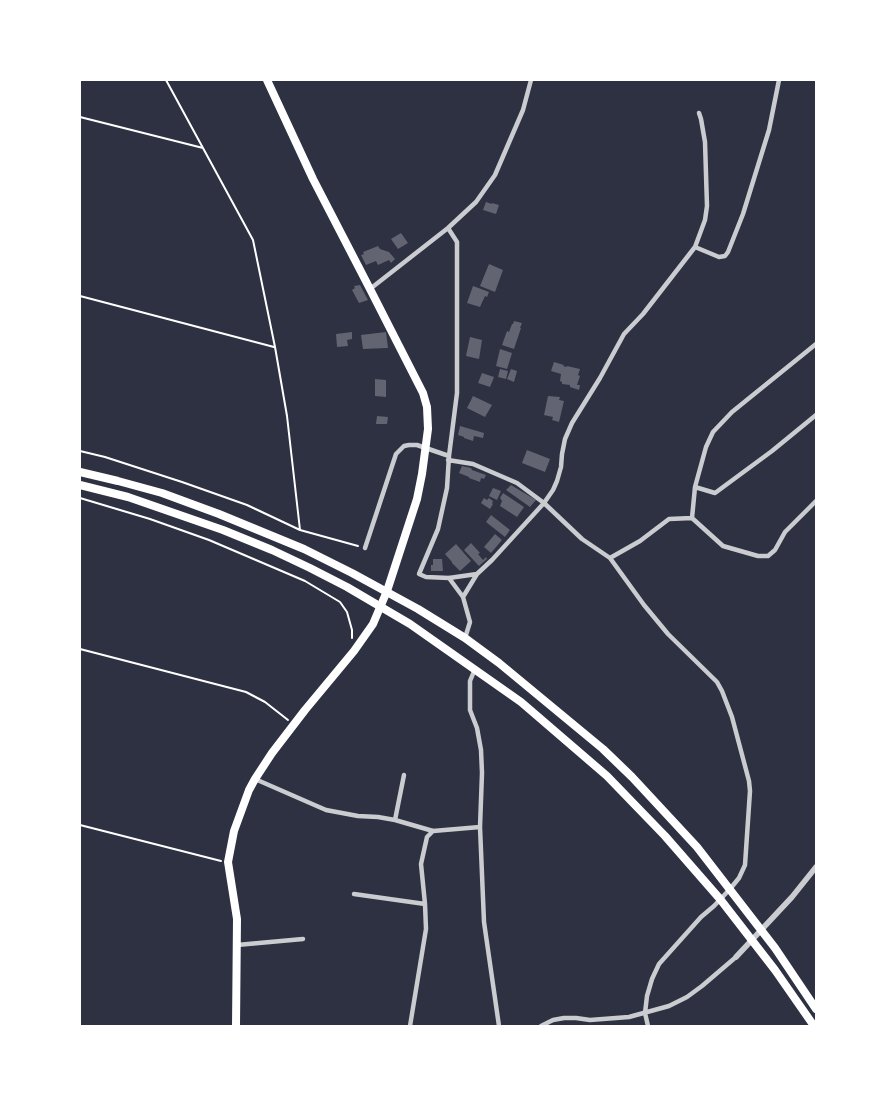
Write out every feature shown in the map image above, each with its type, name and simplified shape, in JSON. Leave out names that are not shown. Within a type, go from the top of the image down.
[{"type":"main road","points":[[236,1026],[237,919],[228,862],[234,831],[255,779],[272,753],[354,651],[373,624],[387,591],[417,499],[428,429],[427,407],[423,393],[305,165],[267,80]]},
{"type":"main road","points":[[80,472],[162,493],[304,549],[387,591],[465,638],[518,677],[603,749],[632,777],[697,847],[775,948],[816,1009]]},
{"type":"main road","points":[[80,485],[128,497],[223,530],[264,546],[310,568],[410,624],[521,702],[607,776],[666,836],[720,899],[775,970],[814,1026]]},
{"type":"street","points":[[370,289],[448,228],[476,202],[487,188],[495,175],[523,110],[531,80]]},
{"type":"street","points":[[695,246],[719,256],[725,256],[728,252],[743,214],[769,130],[779,80]]},
{"type":"street","points":[[463,597],[477,574],[492,560],[553,490],[561,467],[564,438],[572,423],[624,334],[643,314],[695,246],[705,220],[707,206],[705,142],[699,113]]},
{"type":"street","points":[[448,228],[457,242],[457,393],[447,488],[438,529],[419,574],[426,577],[450,578],[477,574]]},
{"type":"street","points":[[692,518],[695,487],[706,447],[714,432],[732,412],[816,344]]},
{"type":"street","points":[[695,487],[714,493],[772,451],[816,415]]},
{"type":"street","points":[[365,548],[396,454],[404,446],[409,444],[417,445],[449,458],[473,464],[516,483],[544,502],[582,538],[610,558],[668,634],[717,682],[722,690],[732,717],[748,774],[750,791],[745,865],[739,878],[730,889],[701,917],[659,964],[652,978],[647,996],[646,1013],[648,1026]]},
{"type":"street","points":[[610,558],[640,541],[669,519],[692,518],[723,546],[758,556],[768,556],[775,550],[785,532],[816,501]]},
{"type":"street","points":[[450,578],[463,597],[470,622],[465,638]]},
{"type":"street","points":[[475,669],[470,681],[470,710],[481,750],[480,827],[484,922],[499,1026]]},
{"type":"street","points":[[395,820],[404,775]]},
{"type":"street","points":[[255,779],[326,810],[395,820],[433,831],[480,827]]},
{"type":"street","points":[[410,1026],[426,928],[421,864],[427,837],[433,831]]},
{"type":"street","points":[[541,1026],[552,1020],[564,1018],[608,1020],[629,1017],[669,1006],[687,997],[736,957],[782,909],[816,867]]},
{"type":"street","points":[[354,894],[425,904]]},
{"type":"street","points":[[237,945],[303,939]]},
{"type":"path","points":[[166,80],[252,240],[275,347],[287,416],[300,530]]},
{"type":"path","points":[[80,117],[203,148]]},
{"type":"path","points":[[80,296],[275,347]]},
{"type":"path","points":[[80,451],[105,457],[247,505],[300,530],[365,548]]},
{"type":"path","points":[[80,498],[150,519],[209,540],[305,581],[340,602],[347,612],[352,630],[354,651]]},
{"type":"path","points":[[80,649],[246,692],[265,702],[294,724]]},
{"type":"path","points":[[80,825],[228,862]]},
{"type":"building","points":[[486,202],[499,205],[496,214],[483,210]]},
{"type":"building","points":[[401,233],[408,243],[398,249],[391,239]]},
{"type":"building","points":[[378,246],[380,249],[389,252],[395,259],[391,263],[389,260],[378,265],[376,261],[366,265],[361,255],[364,254],[363,252]]},
{"type":"building","points":[[489,264],[503,270],[495,292],[480,286]]},
{"type":"building","points":[[360,285],[368,300],[359,303],[352,290],[355,288],[354,286]]},
{"type":"building","points":[[473,286],[489,292],[480,307],[467,303]]},
{"type":"building","points":[[514,321],[522,323],[514,349],[502,345],[507,331],[509,332]]},
{"type":"building","points":[[352,332],[352,339],[347,340],[348,346],[337,347],[336,334]]},
{"type":"building","points":[[386,332],[388,348],[363,349],[361,335]]},
{"type":"building","points":[[470,337],[482,340],[479,359],[466,356]]},
{"type":"building","points":[[500,349],[512,353],[507,369],[496,366]]},
{"type":"building","points":[[554,362],[563,366],[580,369],[577,385],[580,385],[579,390],[570,387],[570,385],[562,384],[560,381],[561,374],[551,371]]},
{"type":"building","points":[[500,369],[508,371],[506,379],[498,377]]},
{"type":"building","points":[[511,369],[517,371],[514,382],[507,379]]},
{"type":"building","points":[[482,373],[494,377],[490,387],[478,383]]},
{"type":"building","points":[[375,379],[386,380],[386,397],[375,396]]},
{"type":"building","points":[[473,396],[492,405],[485,417],[467,408]]},
{"type":"building","points":[[548,396],[560,397],[559,400],[564,401],[559,422],[552,420],[553,417],[544,415]]},
{"type":"building","points":[[377,416],[388,417],[387,424],[376,424]]},
{"type":"building","points":[[460,426],[484,433],[483,438],[474,436],[473,441],[458,435]]},
{"type":"building","points":[[527,450],[550,459],[545,472],[522,463]]},
{"type":"building","points":[[462,466],[486,475],[484,479],[481,478],[480,482],[469,478],[459,473]]},
{"type":"building","points":[[511,485],[536,500],[530,507],[506,490]]},
{"type":"building","points":[[493,488],[501,491],[497,500],[489,496]]},
{"type":"building","points":[[503,493],[524,507],[517,517],[500,506],[502,501],[500,498]]},
{"type":"building","points":[[484,498],[487,500],[489,498],[493,501],[490,509],[481,503]]},
{"type":"building","points":[[491,515],[510,530],[505,537],[486,522]]},
{"type":"building","points":[[495,534],[502,540],[491,553],[484,547]]},
{"type":"building","points":[[471,543],[480,553],[478,554],[483,560],[486,557],[487,559],[479,566],[464,550]]},
{"type":"building","points":[[456,544],[471,561],[460,571],[445,554]]},
{"type":"building","points":[[433,559],[442,559],[443,571],[431,571]]}]
